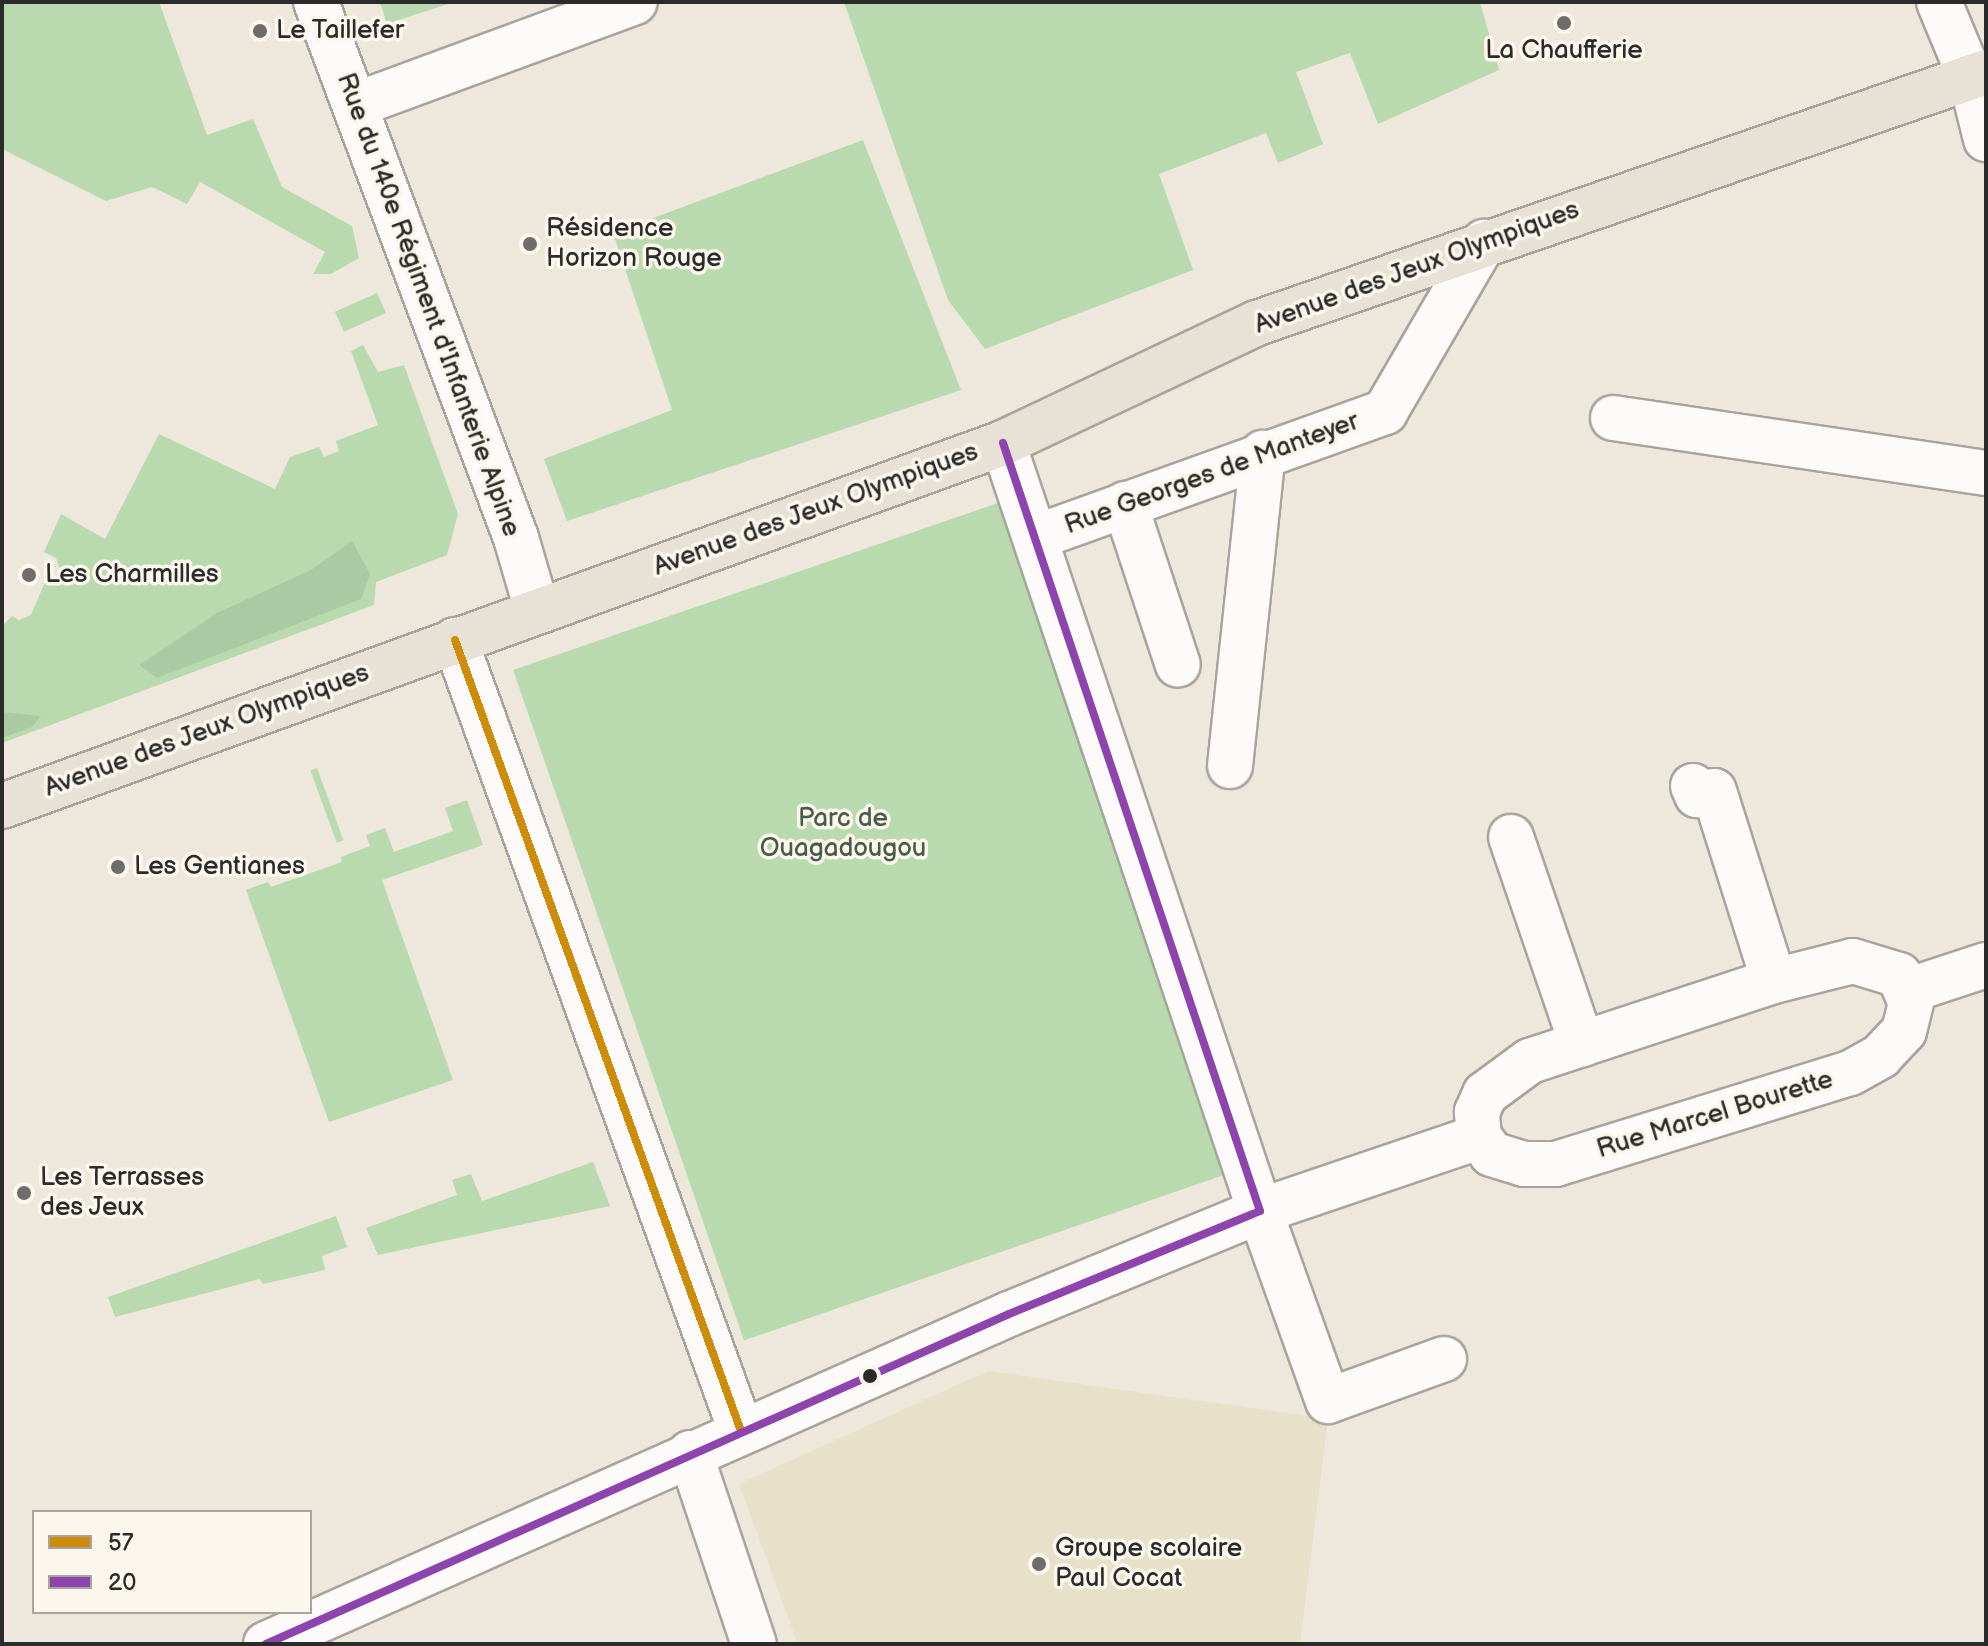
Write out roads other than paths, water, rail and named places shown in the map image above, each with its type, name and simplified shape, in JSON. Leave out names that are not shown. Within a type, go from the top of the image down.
[{"type":"main road","name":"Avenue des Jeux Olympiques","points":[[2,806],[1003,443],[1257,323],[1484,242],[1978,76]]},
{"type":"street","name":"Rue du 140e Régiment d'Infanterie Alpine","points":[[316,2],[516,538],[537,610]]},
{"type":"street","points":[[355,105],[635,2]]},
{"type":"street","points":[[1939,2],[1978,76],[1986,139]]},
{"type":"street","name":"Rue Georges de Manteyer","points":[[1036,537],[1263,453],[1385,412],[1484,242]]},
{"type":"street","points":[[1613,418],[1986,473]]},
{"type":"street","name":"Rue Georges de Manteyer","points":[[1003,443],[1260,1211],[1328,1401],[1444,1359]]},
{"type":"street","points":[[1230,766],[1263,453]]},
{"type":"street","points":[[1125,504],[1178,665]]},
{"type":"street","points":[[455,640],[741,1431]]},
{"type":"street","points":[[1693,786],[1697,795],[1714,791],[1774,981]]},
{"type":"street","points":[[1511,837],[1582,1044]]},
{"type":"street","points":[[266,1644],[690,1453],[1260,1211],[1479,1137],[1477,1112],[1495,1084],[1530,1061],[1774,981],[1853,961],[1899,975],[1910,990],[1986,965]]},
{"type":"street","name":"Rue Marcel Bourette","points":[[1479,1137],[1492,1154],[1524,1164],[1556,1164],[1850,1073],[1881,1056],[1904,1031],[1910,990]]},
{"type":"street","points":[[690,1453],[754,1644]]},
{"type":"place","name":"La Chaufferie","points":[[1564,23]]},
{"type":"place","name":"Le Taillefer","points":[[260,31]]},
{"type":"place","name":"Résidence Horizon Rouge","points":[[530,244]]},
{"type":"place","name":"Les Charmilles","points":[[29,575]]},
{"type":"place","name":"Les Gentianes","points":[[118,867]]},
{"type":"place","name":"Les Terrasses des Jeux","points":[[24,1193]]},
{"type":"place","name":"Groupe scolaire Paul Cocat","points":[[1039,1564]]},
{"type":"park label","name":"Parc de Ouagadougou","points":[[843,834]]}]
